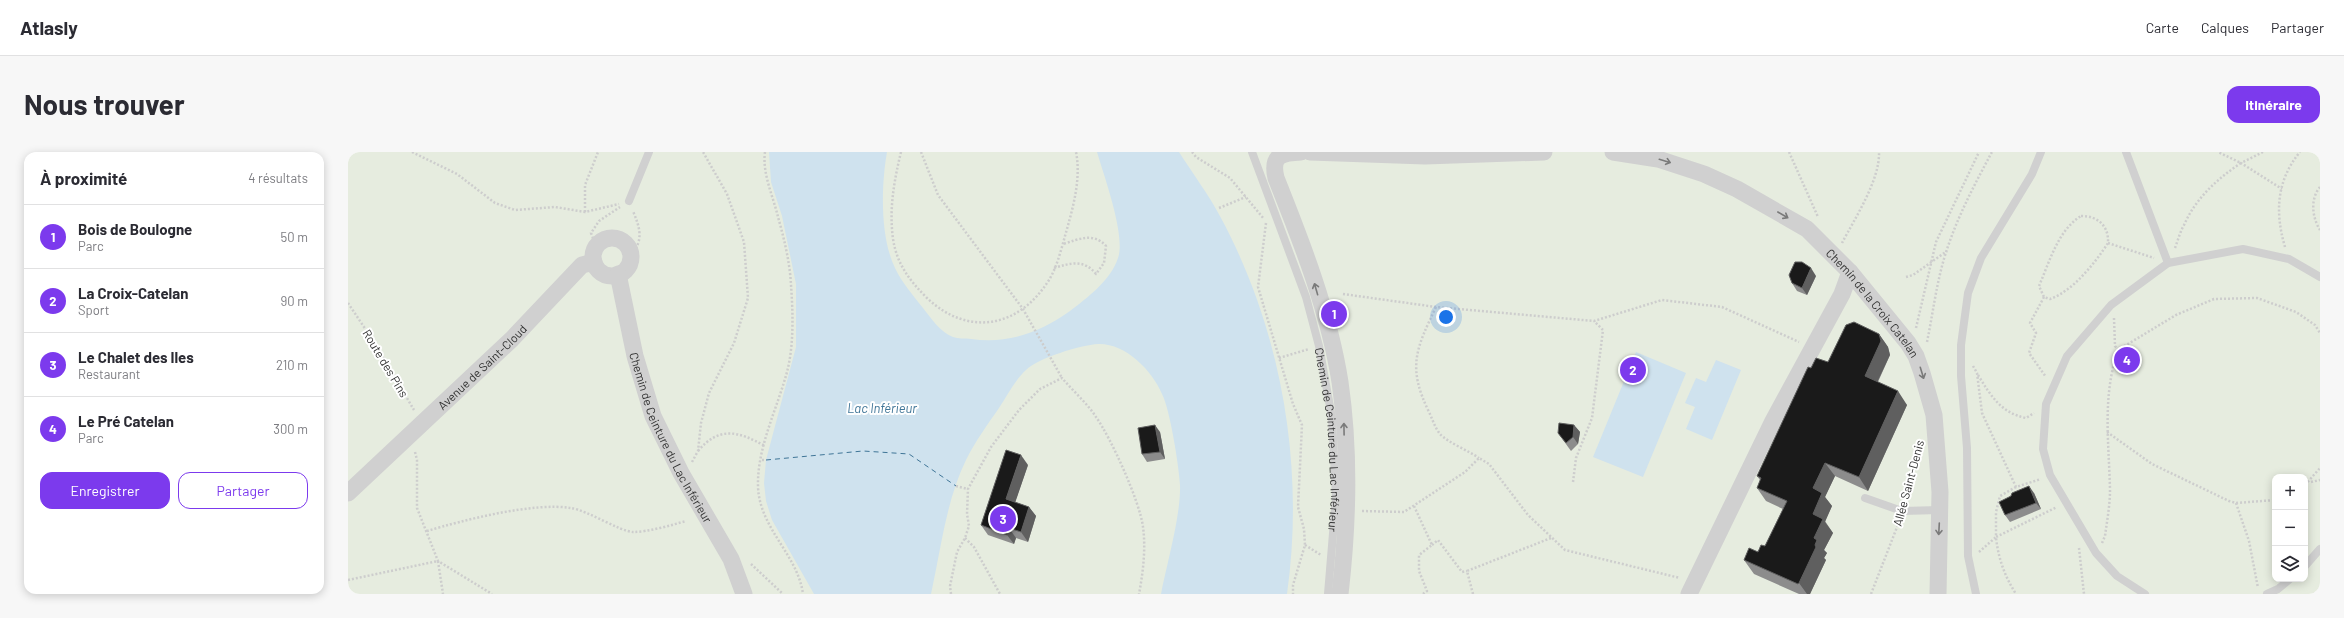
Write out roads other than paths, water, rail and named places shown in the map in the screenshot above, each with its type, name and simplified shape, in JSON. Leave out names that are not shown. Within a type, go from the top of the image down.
[{"type":"street","points":[[1272,157],[1301,152]]},
{"type":"street","points":[[1310,152],[1425,156],[1544,152]]},
{"type":"street","name":"Chemin de la Croix Catelan","points":[[1613,152],[1658,159],[1704,174],[1737,189],[1807,229],[1850,272],[1908,343],[1916,356],[1934,416],[1940,510],[1938,594]]},
{"type":"street","name":"Chemin de Ceinture du Lac Inférieur","points":[[1272,157],[1276,178],[1317,291],[1332,342],[1340,382],[1344,423],[1346,519],[1340,594]]},
{"type":"street","points":[[613,238],[621,240],[627,245],[631,254],[628,266],[618,274],[605,274],[596,268],[595,254],[602,241],[613,238]]},
{"type":"street","name":"Avenue de Saint-Cloud","points":[[348,493],[367,473],[512,339],[582,264],[595,254]]},
{"type":"street","points":[[1691,590],[1773,421],[1842,294],[1850,272]]},
{"type":"street","name":"Chemin de Ceinture du Lac Inférieur","points":[[618,274],[635,356],[654,416],[681,473],[731,559],[744,594]]},
{"type":"street","name":"Avenue de Saint-Cloud","points":[[348,484],[367,473]]},
{"type":"lane","points":[[629,201],[649,152]]},
{"type":"lane","name":"Chemin de Ceinture du Lac Inférieur","points":[[1252,152],[1306,297],[1319,346],[1332,418],[1336,497],[1328,594]]},
{"type":"lane","points":[[1976,594],[1969,561],[1967,448],[1961,376],[1961,345],[1968,293],[1981,258],[2032,174],[2042,152]]},
{"type":"lane","points":[[2126,152],[2168,263]]},
{"type":"lane","points":[[2145,594],[2134,592],[2096,553],[2050,475],[2043,449],[2046,404],[2067,356],[2111,305],[2168,263],[2243,249],[2289,259],[2320,277]]},
{"type":"lane","points":[[1865,498],[1902,511],[1940,510]]},
{"type":"lane","points":[[2308,563],[2320,549]]},
{"type":"lane","points":[[2267,594],[2278,589],[2286,582]]},
{"type":"water","name":"Lac Inférieur","points":[[769,152],[887,152],[883,195],[884,227],[890,256],[895,268],[908,289],[929,316],[948,335],[955,338],[998,340],[1035,331],[1058,319],[1077,306],[1098,288],[1115,266],[1120,248],[1117,221],[1097,152],[1179,152],[1216,209],[1242,262],[1260,307],[1273,354],[1284,401],[1290,449],[1293,498],[1292,546],[1287,594],[1161,594],[1176,524],[1180,497],[1178,465],[1168,412],[1162,394],[1152,376],[1144,367],[1127,353],[1118,348],[1098,344],[1071,350],[1032,365],[1018,378],[1011,388],[973,447],[959,476],[949,509],[931,594],[814,594],[772,520],[766,501],[764,483],[766,460],[796,347],[796,284],[782,216],[771,182]]},
{"type":"water","points":[[1636,352],[1686,373],[1643,477],[1593,457]]},
{"type":"water","points":[[1716,360],[1741,370],[1712,440],[1686,429],[1695,407],[1685,403],[1696,378],[1706,382]]},
{"type":"place","name":"Bois de Boulogne","points":[[1334,314]]},
{"type":"place","name":"Le Pré Catelan","points":[[2127,360]]},
{"type":"place","name":"La Croix-Catelan","points":[[1633,370]]},
{"type":"place","name":"Le Chalet des Iles","points":[[1003,519]]}]
